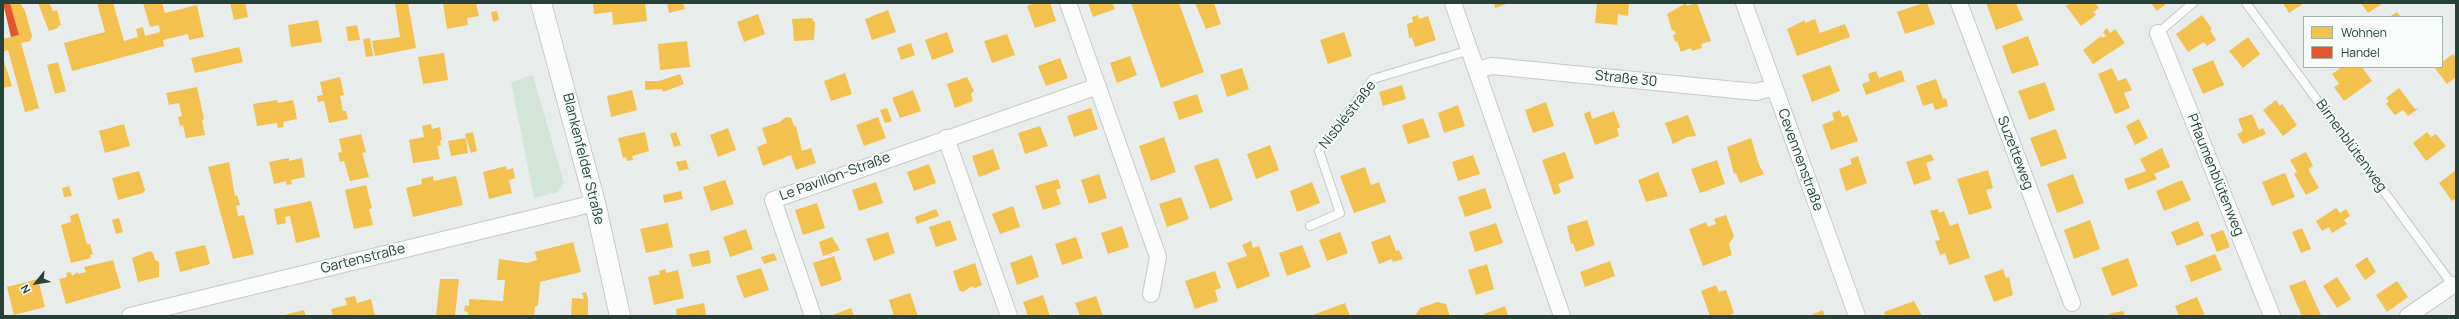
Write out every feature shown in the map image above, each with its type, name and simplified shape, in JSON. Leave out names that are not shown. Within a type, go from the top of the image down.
[{"type":"street","name":"Blankenfelder Straße","points":[[541,3],[595,203],[620,316]]},
{"type":"street","points":[[1068,3],[1158,257],[1152,294]]},
{"type":"street","points":[[1453,3],[1562,316]]},
{"type":"street","name":"Cevennenstraße","points":[[1744,3],[1857,316]]},
{"type":"street","name":"Suzetteweg","points":[[1959,3],[2072,303]]},
{"type":"street","name":"Pflaumenblütenweg","points":[[2158,33],[2272,316]]},
{"type":"street","name":"Straße 30","points":[[1477,70],[1492,66],[1756,92],[1774,87]]},
{"type":"street","name":"Le Pavillon-Straße","points":[[813,316],[773,200],[946,138],[1098,86]]},
{"type":"street","points":[[946,138],[1009,316]]},
{"type":"street","name":"Gartenstraße","points":[[130,316],[595,203]]},
{"type":"street","points":[[2408,316],[2454,287]]},
{"type":"lane","points":[[2158,33],[2192,3]]},
{"type":"lane","name":"Birnenblütenweg","points":[[2246,3],[2454,287]]},
{"type":"lane","name":"Nisbléstraße","points":[[1310,226],[1340,213],[1319,151],[1373,80],[1470,50]]},
{"type":"green space","points":[[533,75],[564,183],[558,192],[534,198],[511,82]]},
{"type":"building: Wohnen","points":[[10,3],[20,3],[25,11],[32,36],[30,41],[21,43],[39,108],[25,112],[8,50],[3,52],[3,39],[19,35]]},
{"type":"building: Wohnen","points":[[38,3],[49,3],[53,11],[57,10],[61,25],[58,26],[58,28],[49,31]]},
{"type":"building: Wohnen","points":[[97,3],[113,3],[124,41],[138,37],[136,29],[143,27],[145,36],[160,32],[159,25],[150,27],[143,3],[162,3],[165,13],[197,5],[204,37],[189,40],[188,34],[163,40],[164,46],[72,71],[64,43],[105,32]]},
{"type":"building: Wohnen","points":[[230,3],[245,3],[248,17],[234,20]]},
{"type":"building: Wohnen","points":[[395,3],[408,3],[416,48],[375,56],[372,41],[400,37]]},
{"type":"building: Wohnen","points":[[443,3],[476,3],[479,16],[467,18],[468,25],[447,29]]},
{"type":"building: Wohnen","points":[[593,3],[645,3],[647,21],[613,25],[612,12],[594,14]]},
{"type":"building: Wohnen","points":[[667,3],[683,3],[685,9],[669,13]]},
{"type":"building: Wohnen","points":[[1036,3],[1050,3],[1056,21],[1035,28],[1027,6]]},
{"type":"building: Wohnen","points":[[1088,3],[1112,3],[1115,9],[1093,17]]},
{"type":"building: Wohnen","points":[[1131,3],[1179,3],[1204,72],[1161,88]]},
{"type":"building: Wohnen","points":[[1195,3],[1214,3],[1221,24],[1206,29]]},
{"type":"building: Wohnen","points":[[1494,3],[1509,3],[1495,8]]},
{"type":"building: Wohnen","points":[[1597,3],[1629,3],[1628,16],[1618,14],[1617,25],[1595,23]]},
{"type":"building: Wohnen","points":[[1686,3],[1687,6],[1697,3],[1711,41],[1701,44],[1702,48],[1692,51],[1691,48],[1681,52],[1677,41],[1675,42],[1673,35],[1676,34],[1674,30],[1672,31],[1667,14]]},
{"type":"building: Wohnen","points":[[1927,3],[1935,24],[1905,34],[1897,12]]},
{"type":"building: Wohnen","points":[[1986,3],[2016,3],[2023,20],[1996,30]]},
{"type":"building: Wohnen","points":[[2070,3],[2095,3],[2099,8],[2093,12],[2096,15],[2081,26],[2066,6]]},
{"type":"building: Wohnen","points":[[2151,3],[2167,3],[2157,11]]},
{"type":"building: Wohnen","points":[[2283,3],[2304,3],[2289,13]]},
{"type":"building: Wohnen","points":[[2361,3],[2383,3],[2368,13]]},
{"type":"building: Wohnen","points":[[888,10],[896,32],[872,40],[865,19]]},
{"type":"building: Wohnen","points":[[497,11],[499,20],[493,22],[491,12]]},
{"type":"building: Wohnen","points":[[2397,12],[2400,16],[2391,16]]},
{"type":"building: Wohnen","points":[[758,14],[765,34],[744,42],[737,22]]},
{"type":"building: Wohnen","points":[[1418,15],[1419,19],[1428,16],[1436,40],[1415,47],[1412,38],[1409,38],[1407,24],[1413,22],[1412,17]]},
{"type":"building: Wohnen","points":[[2202,15],[2212,29],[2210,30],[2216,40],[2207,46],[2204,42],[2188,52],[2176,34]]},
{"type":"building: Wohnen","points":[[812,18],[815,23],[814,40],[794,41],[792,19]]},
{"type":"building: Wohnen","points":[[1815,19],[1820,33],[1845,24],[1850,37],[1797,56],[1787,29],[1805,20],[1805,23]]},
{"type":"building: Wohnen","points":[[318,20],[322,42],[291,47],[288,25]]},
{"type":"building: Wohnen","points":[[357,25],[360,40],[348,41],[346,27]]},
{"type":"building: Wohnen","points":[[2107,28],[2110,33],[2115,29],[2125,43],[2093,64],[2083,50],[2101,36],[2102,38],[2106,36],[2103,32]]},
{"type":"building: Wohnen","points":[[947,32],[954,52],[932,60],[925,40]]},
{"type":"building: Wohnen","points":[[1344,32],[1352,56],[1328,64],[1320,40]]},
{"type":"building: Wohnen","points":[[1007,34],[1015,55],[992,63],[984,41]]},
{"type":"building: Wohnen","points":[[2028,36],[2039,65],[2012,74],[2002,46]]},
{"type":"building: Wohnen","points":[[2248,37],[2260,54],[2243,68],[2229,51]]},
{"type":"building: Wohnen","points":[[370,38],[373,56],[366,57],[363,39]]},
{"type":"building: Wohnen","points":[[687,41],[690,67],[660,70],[658,44]]},
{"type":"building: Wohnen","points":[[911,43],[915,55],[901,60],[897,48]]},
{"type":"building: Wohnen","points":[[239,47],[243,62],[195,73],[191,58]]},
{"type":"building: Wohnen","points":[[444,53],[448,80],[423,84],[418,57]]},
{"type":"building: Wohnen","points":[[2453,54],[2456,58],[2456,77],[2447,84],[2435,68],[2443,68],[2443,61]]},
{"type":"building: Wohnen","points":[[1130,56],[1137,75],[1117,83],[1110,63]]},
{"type":"building: Wohnen","points":[[3,58],[12,86],[3,88]]},
{"type":"building: Wohnen","points":[[1060,58],[1068,78],[1046,86],[1038,66]]},
{"type":"building: Wohnen","points":[[2213,60],[2224,85],[2203,94],[2192,69]]},
{"type":"building: Wohnen","points":[[58,62],[66,91],[55,94],[47,65]]},
{"type":"building: Wohnen","points":[[1830,65],[1840,91],[1812,102],[1802,75]]},
{"type":"building: Wohnen","points":[[1242,68],[1249,89],[1227,97],[1220,75]]},
{"type":"building: Wohnen","points":[[2112,68],[2118,81],[2126,78],[2132,90],[2124,93],[2130,108],[2115,114],[2098,74]]},
{"type":"building: Wohnen","points":[[2341,68],[2363,68],[2372,81],[2344,101],[2334,87],[2339,84],[2332,74]]},
{"type":"building: Wohnen","points":[[1901,70],[1905,81],[1866,95],[1862,84],[1870,81],[1868,74],[1876,71],[1879,78]]},
{"type":"building: Wohnen","points":[[845,73],[852,94],[831,101],[824,81]]},
{"type":"building: Wohnen","points":[[680,74],[684,84],[663,92],[662,89],[645,90],[645,81],[659,81]]},
{"type":"building: Wohnen","points":[[340,77],[344,95],[340,96],[343,111],[346,111],[348,119],[329,123],[324,101],[318,102],[317,96],[323,95],[320,82]]},
{"type":"building: Wohnen","points":[[967,77],[974,91],[971,94],[973,101],[955,108],[947,84]]},
{"type":"building: Wohnen","points":[[1936,79],[1943,99],[1946,98],[1948,106],[1935,110],[1933,103],[1923,106],[1916,86]]},
{"type":"building: Wohnen","points":[[2045,82],[2055,110],[2029,120],[2018,91]]},
{"type":"building: Wohnen","points":[[1402,85],[1406,99],[1383,106],[1379,92]]},
{"type":"building: Wohnen","points":[[197,87],[204,119],[202,120],[205,135],[186,138],[183,125],[180,126],[178,117],[182,116],[179,103],[169,105],[166,93]]},
{"type":"building: Wohnen","points":[[2399,88],[2415,109],[2419,108],[2408,116],[2403,110],[2395,115],[2386,104],[2389,101],[2386,98]]},
{"type":"building: Wohnen","points":[[632,90],[637,110],[611,117],[607,96]]},
{"type":"building: Wohnen","points":[[913,90],[921,111],[900,118],[892,98]]},
{"type":"building: Wohnen","points":[[1197,94],[1203,112],[1179,120],[1173,102]]},
{"type":"building: Wohnen","points":[[277,100],[278,103],[293,100],[297,119],[283,122],[284,127],[278,128],[277,123],[257,126],[253,104]]},
{"type":"building: Wohnen","points":[[2276,100],[2280,106],[2282,104],[2297,125],[2283,136],[2263,110]]},
{"type":"building: Wohnen","points":[[1546,102],[1554,126],[1533,133],[1525,110]]},
{"type":"building: Wohnen","points":[[1458,105],[1465,126],[1444,133],[1438,113]]},
{"type":"building: Wohnen","points":[[887,108],[892,121],[885,123],[880,110]]},
{"type":"building: Wohnen","points":[[1091,108],[1098,129],[1074,137],[1067,116]]},
{"type":"building: Wohnen","points":[[1840,110],[1842,117],[1848,115],[1858,141],[1831,150],[1822,125],[1834,120],[1832,113]]},
{"type":"building: Wohnen","points":[[1590,111],[1592,119],[1614,111],[1620,127],[1617,129],[1619,136],[1595,145],[1584,114]]},
{"type":"building: Wohnen","points":[[2252,114],[2259,130],[2263,128],[2266,134],[2243,144],[2237,134],[2243,131],[2238,119]]},
{"type":"building: Wohnen","points":[[1688,115],[1696,136],[1687,137],[1673,144],[1665,123]]},
{"type":"building: Wohnen","points":[[786,117],[791,118],[794,126],[796,126],[802,151],[811,148],[816,163],[796,170],[791,155],[763,166],[757,147],[767,143],[762,128],[780,122]]},
{"type":"building: Wohnen","points":[[878,117],[886,138],[864,146],[856,125]]},
{"type":"building: Wohnen","points":[[1423,118],[1430,137],[1408,144],[1402,125]]},
{"type":"building: Wohnen","points":[[2139,119],[2148,138],[2135,145],[2126,126]]},
{"type":"building: Wohnen","points":[[124,124],[130,146],[105,153],[99,131]]},
{"type":"building: Wohnen","points":[[431,124],[432,129],[440,127],[442,140],[440,141],[441,145],[437,146],[440,159],[413,163],[409,140],[424,137],[422,126]]},
{"type":"building: Wohnen","points":[[1040,126],[1048,146],[1025,154],[1018,133]]},
{"type":"building: Wohnen","points":[[728,128],[736,150],[718,157],[710,135]]},
{"type":"building: Wohnen","points":[[2056,129],[2067,158],[2041,167],[2030,138]]},
{"type":"building: Wohnen","points":[[473,132],[477,151],[471,153],[465,134]]},
{"type":"building: Wohnen","points":[[645,132],[649,151],[632,156],[633,160],[627,161],[626,157],[623,158],[618,138]]},
{"type":"building: Wohnen","points":[[676,132],[681,145],[674,147],[670,134]]},
{"type":"building: Wohnen","points":[[2427,132],[2431,137],[2436,134],[2446,146],[2426,161],[2413,143]]},
{"type":"building: Wohnen","points":[[361,134],[366,152],[362,153],[369,177],[350,181],[344,161],[340,162],[338,153],[342,152],[339,139]]},
{"type":"building: Wohnen","points":[[1164,137],[1176,172],[1151,181],[1139,146]]},
{"type":"building: Wohnen","points":[[466,138],[468,153],[451,156],[448,141]]},
{"type":"building: Wohnen","points":[[1751,138],[1759,165],[1764,174],[1740,183],[1736,173],[1734,174],[1727,147]]},
{"type":"building: Wohnen","points":[[1270,145],[1279,170],[1256,179],[1247,154]]},
{"type":"building: Wohnen","points":[[2162,148],[2170,167],[2154,174],[2157,179],[2128,190],[2124,179],[2146,171],[2140,159]]},
{"type":"building: Wohnen","points":[[993,149],[1000,169],[979,177],[972,156]]},
{"type":"building: Wohnen","points":[[1565,152],[1574,178],[1558,184],[1561,192],[1554,195],[1542,160]]},
{"type":"building: Wohnen","points":[[2306,152],[2313,166],[2308,169],[2319,188],[2306,195],[2294,174],[2297,172],[2290,160]]},
{"type":"building: Wohnen","points":[[1931,154],[1934,160],[1926,163],[1931,179],[1914,185],[1906,162]]},
{"type":"building: Wohnen","points":[[1473,155],[1480,174],[1458,181],[1452,162]]},
{"type":"building: Wohnen","points":[[1858,156],[1867,183],[1846,191],[1839,169],[1852,164],[1850,159]]},
{"type":"building: Wohnen","points":[[289,158],[289,161],[302,158],[305,177],[291,180],[292,184],[287,185],[286,181],[274,184],[269,162]]},
{"type":"building: Wohnen","points":[[1218,158],[1233,200],[1210,209],[1194,166]]},
{"type":"building: Wohnen","points":[[686,160],[689,169],[679,171],[676,162]]},
{"type":"building: Wohnen","points":[[1717,160],[1725,184],[1700,193],[1691,169]]},
{"type":"building: Wohnen","points":[[229,162],[235,196],[237,195],[240,205],[236,206],[238,216],[244,215],[254,254],[233,259],[208,167]]},
{"type":"building: Wohnen","points":[[929,164],[936,183],[914,191],[907,172]]},
{"type":"building: Wohnen","points":[[506,166],[507,170],[513,168],[515,178],[509,180],[512,193],[489,199],[483,172]]},
{"type":"building: Wohnen","points":[[1365,167],[1371,185],[1379,182],[1386,202],[1354,213],[1340,176]]},
{"type":"building: Wohnen","points":[[1988,170],[1993,188],[1986,190],[1992,208],[1969,215],[1957,179]]},
{"type":"building: Wohnen","points":[[2456,170],[2456,198],[2452,201],[2439,183]]},
{"type":"building: Wohnen","points":[[139,171],[145,190],[143,193],[118,200],[112,178]]},
{"type":"building: Wohnen","points":[[1658,172],[1668,196],[1646,202],[1638,180]]},
{"type":"building: Wohnen","points":[[2285,173],[2295,197],[2272,206],[2262,182]]},
{"type":"building: Wohnen","points":[[1099,174],[1107,198],[1089,204],[1081,180]]},
{"type":"building: Wohnen","points":[[2073,174],[2084,203],[2057,213],[2047,184]]},
{"type":"building: Wohnen","points":[[433,176],[434,181],[456,176],[463,205],[413,217],[406,188],[422,184],[421,179]]},
{"type":"building: Wohnen","points":[[1058,179],[1061,188],[1056,190],[1061,204],[1043,210],[1035,186]]},
{"type":"building: Wohnen","points":[[725,180],[734,204],[711,211],[703,187]]},
{"type":"building: Wohnen","points":[[2182,180],[2191,200],[2164,211],[2156,191]]},
{"type":"building: Wohnen","points":[[876,182],[883,203],[859,211],[852,190]]},
{"type":"building: Wohnen","points":[[1312,182],[1320,203],[1297,212],[1290,191]]},
{"type":"building: Wohnen","points":[[366,185],[372,208],[369,209],[373,225],[354,229],[345,190]]},
{"type":"building: Wohnen","points":[[69,186],[72,196],[64,197],[62,188]]},
{"type":"building: Wohnen","points":[[1485,188],[1492,208],[1465,217],[1458,197]]},
{"type":"building: Wohnen","points":[[681,191],[683,199],[664,203],[663,195]]},
{"type":"building: Wohnen","points":[[1181,197],[1189,219],[1167,227],[1159,204]]},
{"type":"building: Wohnen","points":[[311,201],[320,237],[296,243],[290,216],[285,217],[286,223],[277,225],[274,209]]},
{"type":"building: Wohnen","points":[[817,203],[825,228],[803,235],[795,210]]},
{"type":"building: Wohnen","points":[[1013,206],[1020,227],[1000,234],[992,214]]},
{"type":"building: Wohnen","points":[[2336,208],[2340,213],[2346,209],[2350,216],[2344,220],[2347,224],[2332,233],[2329,227],[2322,231],[2316,221]]},
{"type":"building: Wohnen","points":[[936,209],[939,216],[917,224],[915,217]]},
{"type":"building: Wohnen","points":[[1938,209],[1939,213],[1944,211],[1950,226],[1958,223],[1970,258],[1949,265],[1945,253],[1940,255],[1935,241],[1940,240],[1930,211]]},
{"type":"building: Wohnen","points":[[78,213],[87,244],[90,244],[93,254],[90,255],[91,258],[71,263],[61,225],[71,222],[70,216]]},
{"type":"building: Wohnen","points":[[1726,215],[1734,236],[1729,244],[1732,255],[1703,266],[1689,229],[1706,222],[1708,227],[1716,224],[1714,219]]},
{"type":"building: Wohnen","points":[[119,218],[123,232],[116,234],[112,220]]},
{"type":"building: Wohnen","points":[[950,220],[957,240],[936,247],[929,227]]},
{"type":"building: Wohnen","points":[[1587,220],[1595,245],[1576,252],[1573,243],[1571,244],[1567,226]]},
{"type":"building: Wohnen","points":[[2090,220],[2100,249],[2074,259],[2064,230]]},
{"type":"building: Wohnen","points":[[2198,221],[2204,235],[2177,246],[2171,232]]},
{"type":"building: Wohnen","points":[[668,223],[673,247],[646,253],[640,229]]},
{"type":"building: Wohnen","points":[[1496,223],[1503,243],[1475,252],[1469,232]]},
{"type":"building: Wohnen","points":[[1122,226],[1129,247],[1108,254],[1101,233]]},
{"type":"building: Wohnen","points":[[2302,228],[2311,249],[2301,253],[2292,232]]},
{"type":"building: Wohnen","points":[[746,229],[753,249],[730,257],[723,237]]},
{"type":"building: Wohnen","points":[[2223,230],[2230,247],[2217,252],[2210,235]]},
{"type":"building: Wohnen","points":[[888,232],[895,253],[874,261],[866,239]]},
{"type":"building: Wohnen","points":[[1340,232],[1348,253],[1327,261],[1319,240]]},
{"type":"building: Wohnen","points":[[1390,235],[1396,251],[1399,250],[1403,259],[1393,262],[1392,259],[1379,264],[1371,242]]},
{"type":"building: Wohnen","points":[[832,237],[840,250],[823,256],[819,242]]},
{"type":"building: Wohnen","points":[[1076,237],[1083,258],[1062,265],[1055,244]]},
{"type":"building: Wohnen","points":[[1251,241],[1253,248],[1259,246],[1270,276],[1237,289],[1227,263],[1247,256],[1242,245]]},
{"type":"building: Wohnen","points":[[573,242],[581,272],[540,282],[538,306],[535,306],[534,316],[468,316],[468,312],[464,311],[465,305],[469,306],[469,299],[503,301],[505,280],[497,280],[499,259],[527,263],[537,260],[535,252]]},
{"type":"building: Wohnen","points":[[205,245],[210,264],[180,272],[175,252]]},
{"type":"building: Wohnen","points":[[1302,245],[1311,267],[1287,276],[1279,253]]},
{"type":"building: Wohnen","points":[[709,250],[711,263],[692,267],[689,254]]},
{"type":"building: Wohnen","points":[[150,251],[153,253],[155,260],[159,262],[159,277],[138,282],[132,258]]},
{"type":"building: Wohnen","points":[[774,253],[777,260],[764,264],[761,257]]},
{"type":"building: Wohnen","points":[[2215,254],[2222,270],[2191,282],[2185,266]]},
{"type":"building: Wohnen","points":[[1032,255],[1039,277],[1017,285],[1010,263]]},
{"type":"building: Wohnen","points":[[834,256],[842,280],[821,287],[813,263]]},
{"type":"building: Wohnen","points":[[2367,257],[2376,272],[2365,280],[2355,265]]},
{"type":"building: Wohnen","points":[[2128,258],[2138,286],[2112,296],[2101,268]]},
{"type":"building: Wohnen","points":[[113,260],[121,288],[66,304],[59,279],[67,277],[66,273],[71,272],[72,276],[78,272],[78,274],[86,272],[84,267]]},
{"type":"building: Wohnen","points":[[1610,261],[1615,276],[1585,287],[1580,272]]},
{"type":"building: Wohnen","points":[[975,263],[982,285],[975,288],[972,286],[963,292],[959,290],[953,271]]},
{"type":"building: Wohnen","points":[[1487,264],[1494,289],[1476,295],[1468,270]]},
{"type":"building: Wohnen","points":[[761,268],[769,290],[744,298],[736,276]]},
{"type":"building: Wohnen","points":[[666,269],[666,273],[678,270],[684,298],[654,305],[648,277],[660,274],[659,271]]},
{"type":"building: Wohnen","points":[[2003,269],[2006,278],[2009,277],[2013,295],[1994,302],[1984,276]]},
{"type":"building: Wohnen","points":[[1215,271],[1221,288],[1215,290],[1218,301],[1195,309],[1185,281]]},
{"type":"building: Wohnen","points":[[2337,277],[2351,299],[2337,308],[2323,286]]},
{"type":"building: Wohnen","points":[[38,279],[45,307],[14,315],[7,287]]},
{"type":"building: Wohnen","points":[[440,279],[459,279],[455,316],[436,316]]},
{"type":"building: Wohnen","points":[[2305,280],[2321,315],[2302,316],[2289,286]]},
{"type":"building: Wohnen","points":[[2397,281],[2408,297],[2387,312],[2376,295]]},
{"type":"building: Wohnen","points":[[1716,285],[1719,292],[1726,290],[1734,313],[1728,316],[1710,316],[1701,291]]},
{"type":"building: Wohnen","points":[[586,292],[588,299],[588,316],[571,316],[572,298],[584,299],[582,293]]},
{"type":"building: Wohnen","points":[[910,293],[918,316],[894,316],[889,300]]},
{"type":"building: Wohnen","points":[[1043,295],[1050,316],[1028,316],[1023,302]]},
{"type":"building: Wohnen","points":[[355,296],[357,303],[371,299],[375,316],[333,316],[331,309],[347,305],[345,298]]},
{"type":"building: Wohnen","points":[[1096,296],[1103,316],[1080,316],[1075,303]]},
{"type":"building: Wohnen","points":[[2197,297],[2205,316],[2179,316],[2175,306]]},
{"type":"building: Wohnen","points":[[1914,301],[1922,316],[1886,316],[1884,312]]},
{"type":"building: Wohnen","points":[[1438,302],[1446,304],[1450,316],[1415,316],[1420,308]]},
{"type":"building: Wohnen","points":[[704,303],[706,315],[677,316],[676,309]]},
{"type":"building: Wohnen","points":[[1345,303],[1350,316],[1310,316]]},
{"type":"building: Wohnen","points":[[1505,306],[1508,316],[1485,316],[1484,314]]},
{"type":"building: Wohnen","points":[[851,308],[854,316],[830,316]]},
{"type":"building: Wohnen","points":[[304,310],[306,316],[284,316],[284,315]]},
{"type":"building: Wohnen","points":[[1823,310],[1825,316],[1811,316],[1811,315]]},
{"type":"building: Wohnen","points":[[2123,311],[2125,316],[2105,316],[2112,313]]},
{"type":"building: Handel","points":[[3,3],[10,3],[19,35],[11,37]]}]
